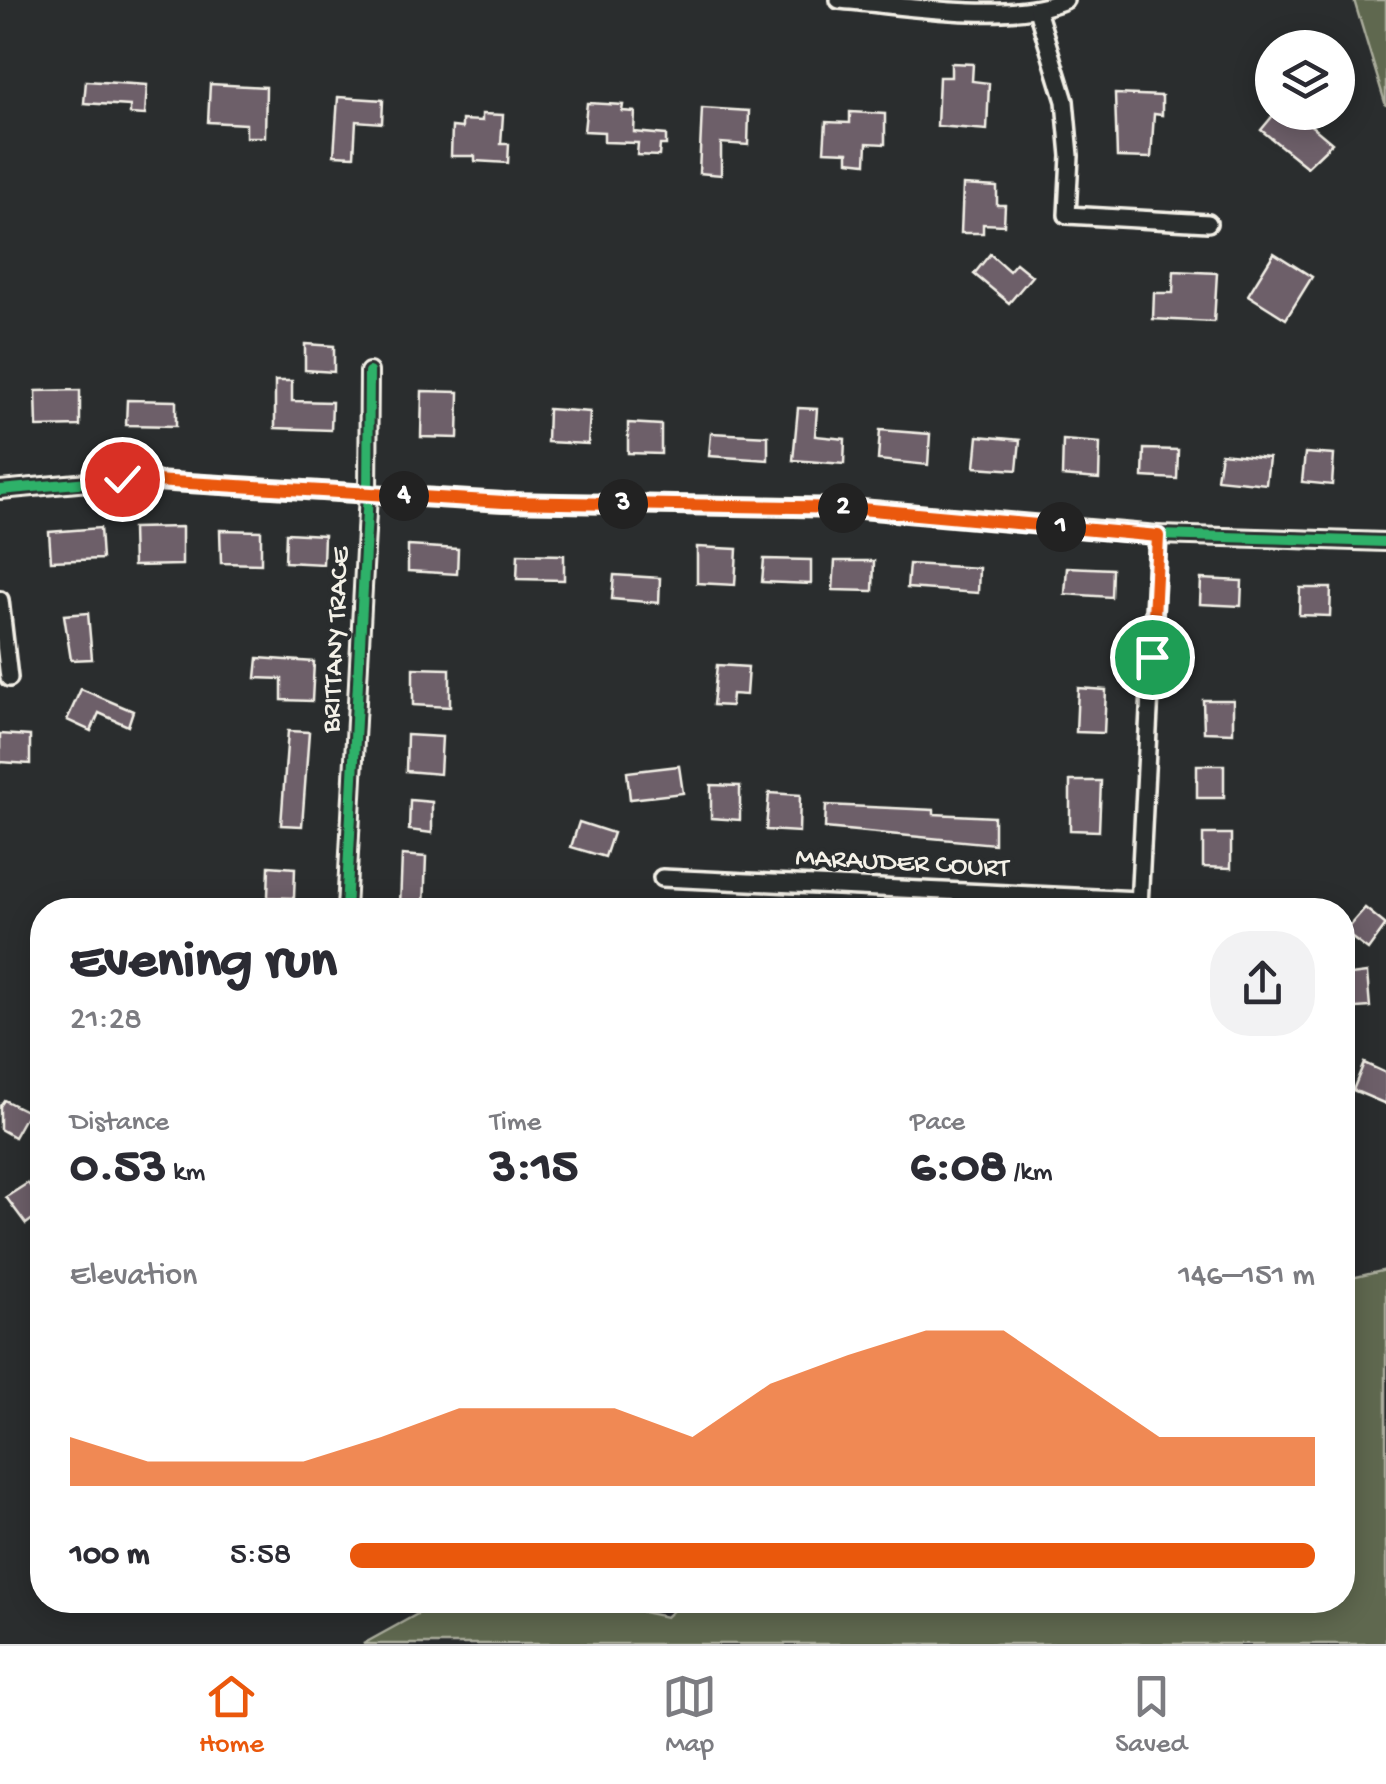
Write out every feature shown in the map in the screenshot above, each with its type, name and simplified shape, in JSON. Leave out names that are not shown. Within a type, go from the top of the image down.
[{"type":"street","points":[[839,0],[982,11],[1037,10],[1065,0]]},
{"type":"street","points":[[1037,10],[1065,101],[1070,156],[1067,215],[1208,223]]},
{"type":"street","name":"BRITTANY TRACE","points":[[347,898],[368,493],[369,372]]},
{"type":"street","points":[[0,490],[122,479],[504,502],[850,508],[1158,536],[1386,542]]},
{"type":"street","points":[[1139,898],[1158,536]]},
{"type":"street","points":[[0,600],[9,678]]},
{"type":"street","name":"MARAUDER COURT","points":[[662,878],[1015,898]]},
{"type":"green space","points":[[1354,0],[1386,0],[1386,106]]},
{"type":"green space","points":[[1386,1270],[1386,1644],[363,1644],[419,1613],[647,1613],[666,1617],[670,1613],[1355,1613],[1355,1277]]},
{"type":"building","points":[[951,63],[973,64],[972,81],[989,83],[987,130],[937,126],[939,77],[951,77]]},
{"type":"building","points":[[86,81],[147,85],[145,115],[130,114],[130,106],[84,103]]},
{"type":"building","points":[[210,84],[266,87],[265,137],[246,137],[246,124],[208,122]]},
{"type":"building","points":[[1115,94],[1162,96],[1162,115],[1154,114],[1151,158],[1117,157]]},
{"type":"building","points":[[338,97],[383,100],[382,123],[356,121],[354,156],[334,155]]},
{"type":"building","points":[[587,103],[623,105],[622,111],[635,112],[634,132],[666,135],[666,145],[660,145],[659,156],[637,155],[638,143],[604,142],[604,132],[584,131]]},
{"type":"building","points":[[702,108],[749,111],[748,145],[721,143],[721,175],[699,173]]},
{"type":"building","points":[[850,112],[885,114],[885,144],[867,143],[866,163],[848,161],[848,152],[824,151],[826,122],[850,123]]},
{"type":"building","points":[[482,114],[503,115],[501,144],[509,144],[508,163],[451,156],[452,127],[462,128],[462,120],[482,121]]},
{"type":"building","points":[[1261,130],[1316,130],[1332,143],[1307,167]]},
{"type":"building","points":[[963,185],[997,187],[997,205],[1005,205],[1004,225],[983,224],[983,233],[961,233]]},
{"type":"building","points":[[1274,253],[1312,277],[1286,319],[1248,295]]},
{"type":"building","points":[[990,254],[1009,271],[1016,263],[1032,276],[1009,303],[974,274]]},
{"type":"building","points":[[1174,271],[1217,273],[1214,322],[1153,319],[1154,293],[1173,293]]},
{"type":"building","points":[[305,344],[334,346],[334,372],[305,370]]},
{"type":"building","points":[[275,381],[292,381],[292,401],[332,402],[331,430],[275,428]]},
{"type":"building","points":[[80,390],[80,426],[37,427],[36,391]]},
{"type":"building","points":[[422,391],[459,392],[458,438],[421,437]]},
{"type":"building","points":[[127,400],[176,401],[176,426],[126,425]]},
{"type":"building","points":[[798,408],[817,409],[815,436],[845,439],[844,464],[793,460]]},
{"type":"building","points":[[548,409],[590,412],[588,444],[547,442]]},
{"type":"building","points":[[628,423],[661,425],[661,454],[628,453]]},
{"type":"building","points":[[880,430],[930,434],[928,465],[878,460]]},
{"type":"building","points":[[711,433],[768,436],[768,460],[709,456]]},
{"type":"building","points":[[978,436],[1020,440],[1017,470],[975,467]]},
{"type":"building","points":[[1063,440],[1100,443],[1099,479],[1062,476]]},
{"type":"building","points":[[1144,449],[1178,450],[1177,479],[1143,477]]},
{"type":"building","points":[[1221,453],[1269,458],[1266,484],[1217,479]]},
{"type":"building","points":[[1305,453],[1334,455],[1332,485],[1302,482]]},
{"type":"building","points":[[182,527],[182,565],[133,566],[132,528]]},
{"type":"building","points":[[100,528],[102,559],[51,561],[49,532]]},
{"type":"building","points":[[220,530],[261,531],[261,564],[221,563]]},
{"type":"building","points":[[286,533],[324,535],[323,564],[285,562]]},
{"type":"building","points":[[408,546],[458,549],[457,574],[408,571]]},
{"type":"building","points":[[697,547],[737,549],[735,585],[697,583]]},
{"type":"building","points":[[518,554],[564,555],[564,580],[517,579]]},
{"type":"building","points":[[764,559],[811,560],[811,584],[762,582]]},
{"type":"building","points":[[835,561],[874,561],[873,591],[833,590]]},
{"type":"building","points":[[909,564],[979,568],[978,593],[907,588]]},
{"type":"building","points":[[1067,567],[1112,569],[1111,597],[1065,594]]},
{"type":"building","points":[[614,575],[660,578],[659,603],[612,599]]},
{"type":"building","points":[[1201,579],[1242,581],[1241,606],[1200,604]]},
{"type":"building","points":[[1300,588],[1331,588],[1330,616],[1299,615]]},
{"type":"building","points":[[88,613],[92,659],[71,660],[64,615]]},
{"type":"building","points":[[258,658],[314,662],[312,701],[282,700],[282,679],[256,678]]},
{"type":"building","points":[[717,665],[748,667],[746,695],[732,694],[731,706],[713,705]]},
{"type":"building","points":[[413,668],[450,669],[450,707],[413,705]]},
{"type":"building","points":[[1078,688],[1106,690],[1104,733],[1076,732]]},
{"type":"building","points":[[81,689],[133,711],[128,726],[99,713],[91,731],[67,720]]},
{"type":"building","points":[[1203,700],[1233,700],[1233,733],[1204,732]]},
{"type":"building","points":[[288,731],[309,732],[302,826],[281,825]]},
{"type":"building","points":[[0,734],[30,736],[30,764],[0,762]]},
{"type":"building","points":[[407,735],[442,737],[440,774],[406,771]]},
{"type":"building","points":[[1197,765],[1224,765],[1224,798],[1197,798]]},
{"type":"building","points":[[679,766],[683,793],[630,799],[627,772]]},
{"type":"building","points":[[1070,781],[1101,781],[1099,831],[1070,830]]},
{"type":"building","points":[[711,785],[740,786],[740,820],[711,818]]},
{"type":"building","points":[[769,793],[800,795],[799,832],[766,830]]},
{"type":"building","points":[[410,800],[432,802],[432,833],[409,830]]},
{"type":"building","points":[[826,805],[994,817],[994,844],[825,828]]},
{"type":"building","points":[[579,822],[613,833],[605,857],[571,847]]},
{"type":"building","points":[[1203,834],[1231,834],[1231,868],[1203,867]]},
{"type":"building","points":[[402,855],[426,857],[424,898],[400,898]]},
{"type":"building","points":[[269,866],[295,868],[294,898],[268,897]]},
{"type":"building","points":[[1365,908],[1386,925],[1368,950],[1355,940],[1355,919]]},
{"type":"building","points":[[1367,973],[1370,1007],[1355,1008],[1355,974]]},
{"type":"building","points":[[1364,1063],[1386,1073],[1386,1104],[1355,1091]]},
{"type":"building","points":[[4,1100],[28,1112],[14,1137],[0,1129],[0,1106]]},
{"type":"building","points":[[28,1183],[30,1221],[26,1224],[6,1197]]},
{"type":"cycle path","points":[[347,898],[368,493],[369,372]]},
{"type":"cycle path","points":[[0,490],[122,479],[503,502],[850,508],[1158,535],[1386,542]]},
{"type":"route","points":[[122,479],[504,502],[850,508],[1158,536],[1152,657]]}]
